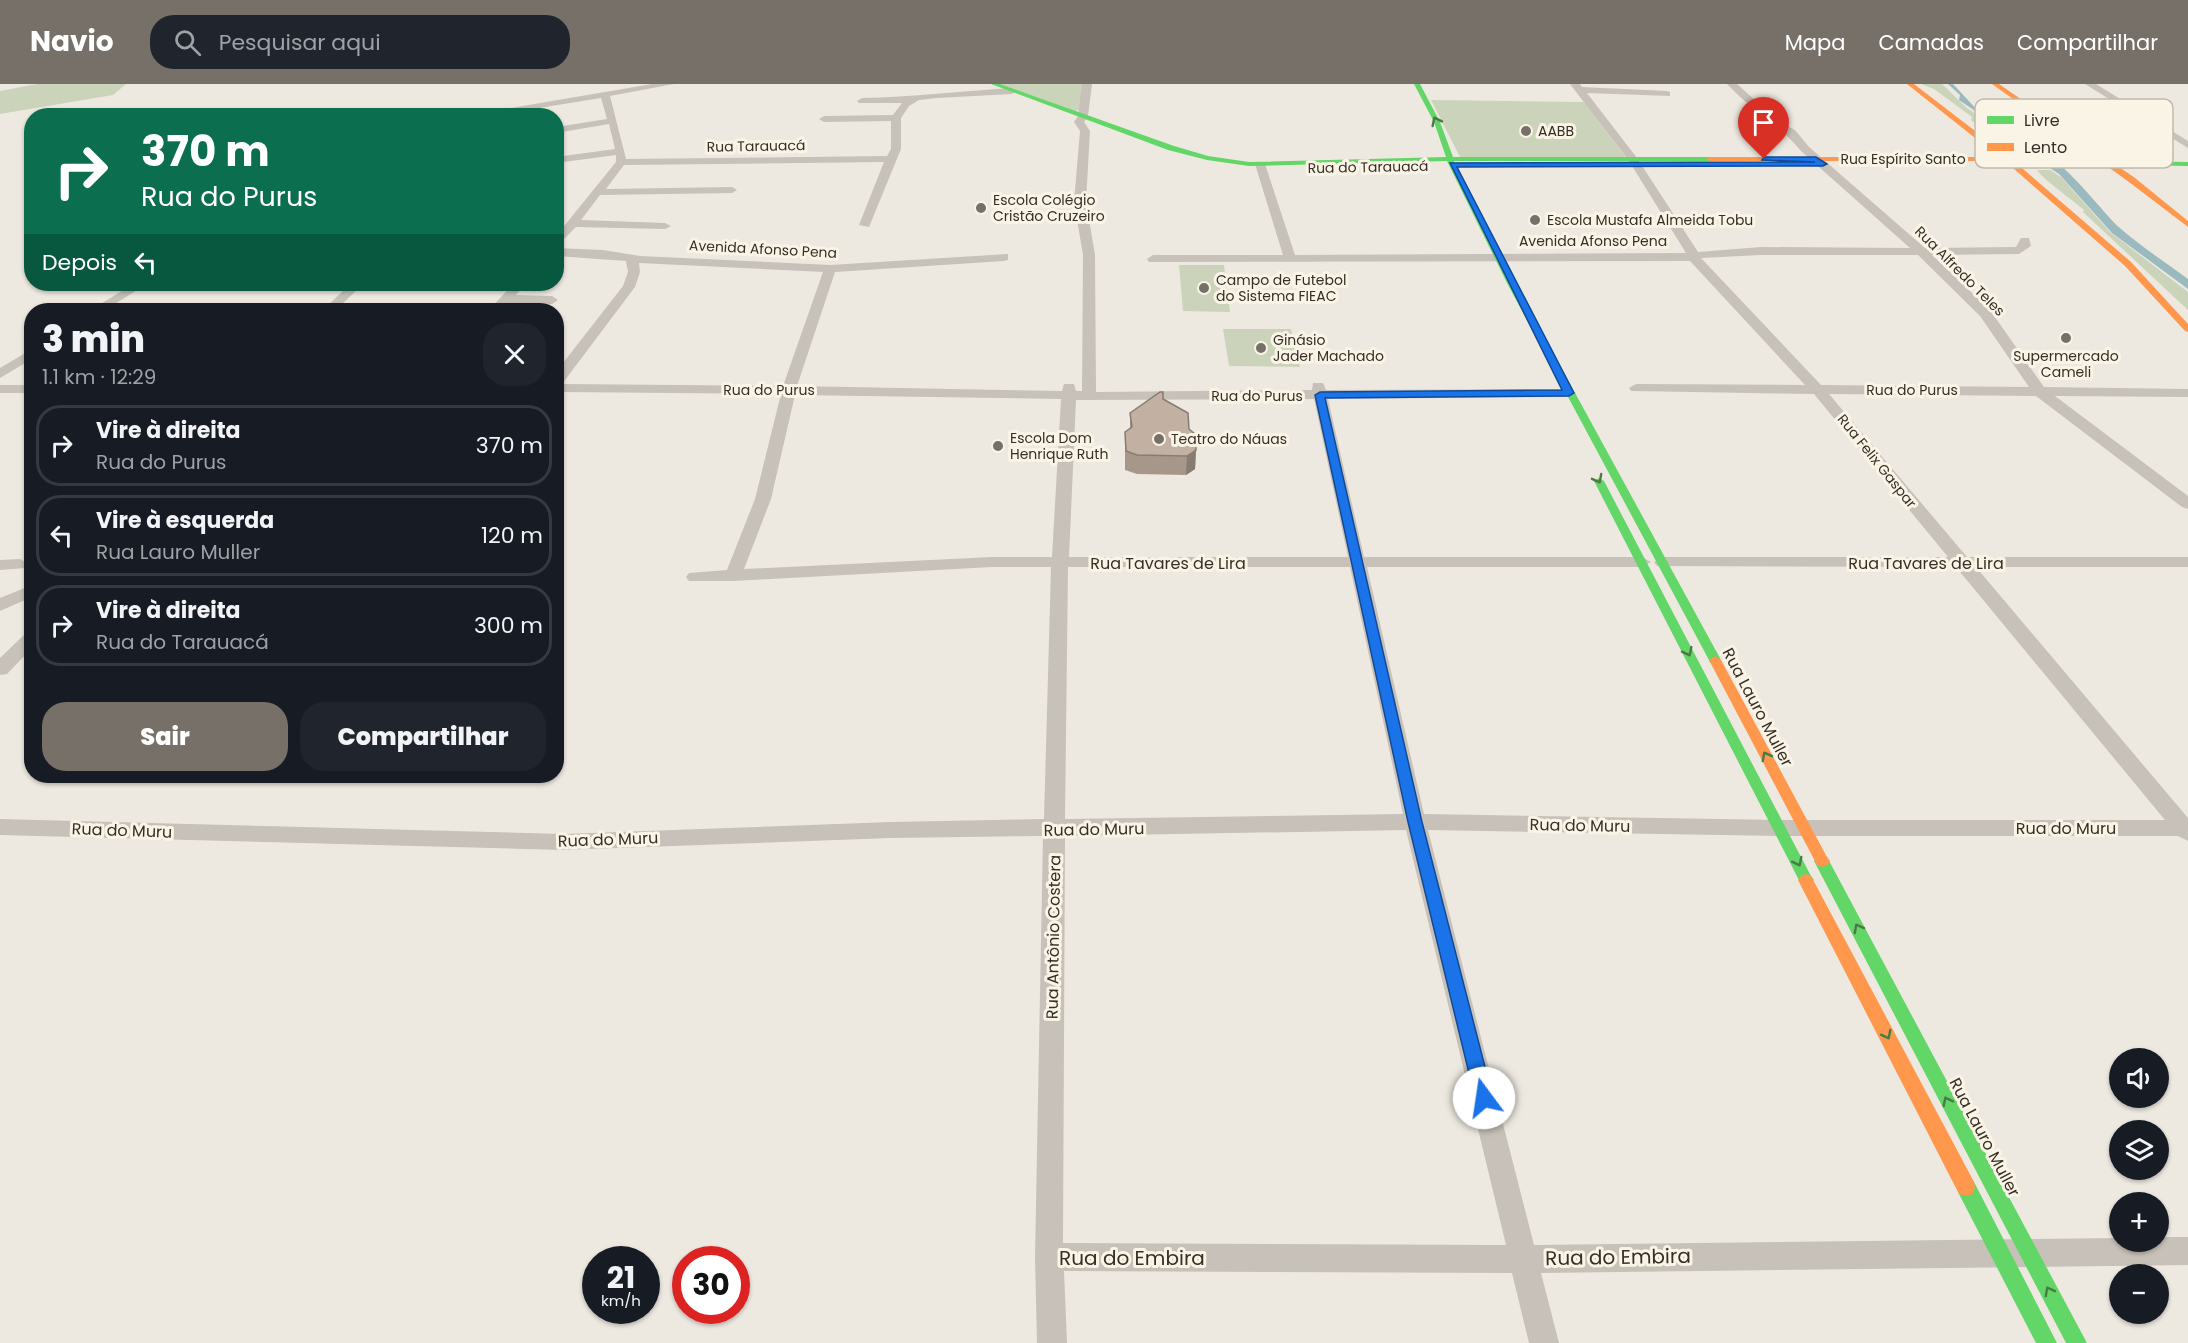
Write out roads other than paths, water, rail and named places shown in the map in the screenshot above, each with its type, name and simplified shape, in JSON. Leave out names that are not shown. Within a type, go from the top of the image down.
[{"type":"street","points":[[518,108],[669,84]]},
{"type":"street","points":[[975,84],[995,88]]},
{"type":"street","name":"Rua Antônio Costera","points":[[1052,1343],[1049,1257],[1060,563],[1079,391],[1089,255],[1080,202],[1090,118],[1085,100],[1087,84]]},
{"type":"street","name":"Rua Lauro Muller","points":[[1406,84],[1429,134],[1498,256],[1559,391]]},
{"type":"street","name":"Rua Lauro Muller","points":[[1417,84],[1437,122],[1444,162],[1483,256],[1559,391],[1663,562],[1963,1131],[2014,1252],[2047,1343]]},
{"type":"street","name":"Rua Alfredo Teles","points":[[1732,84],[1775,123],[1791,132],[1985,313],[2039,391],[2186,501]]},
{"type":"street","points":[[1910,84],[1975,132]]},
{"type":"street","points":[[1995,84],[2016,99]]},
{"type":"street","points":[[2090,84],[2114,99]]},
{"type":"street","points":[[1577,87],[1667,94]]},
{"type":"street","name":"Rua Felix Gaspar","points":[[1577,87],[1634,162],[1691,248],[1693,257],[1772,344],[1817,389],[1961,564],[2187,830]]},
{"type":"street","points":[[862,100],[912,100],[995,88]]},
{"type":"street","name":"Rua do Tarauacá","points":[[995,88],[1012,91],[1171,148],[1207,158],[1261,167],[1444,162],[1820,161]]},
{"type":"street","name":"Rua do Tarauacá","points":[[995,88],[1090,118]]},
{"type":"street","points":[[564,235],[600,192],[621,157],[605,94]]},
{"type":"street","points":[[865,225],[897,142],[894,132],[896,118],[912,100]]},
{"type":"street","points":[[1085,100],[1090,118]]},
{"type":"street","points":[[824,118],[896,118]]},
{"type":"street","points":[[564,129],[612,121]]},
{"type":"street","points":[[2173,136],[2188,145]]},
{"type":"street","name":"Rua Tarauacá","points":[[564,160],[621,157],[891,159]]},
{"type":"street","name":"Rua Espírito Santo","points":[[1820,161],[1975,162]]},
{"type":"street","name":"Rua Espírito Santo","points":[[2173,164],[2188,164]]},
{"type":"street","points":[[1261,167],[1290,258]]},
{"type":"street","points":[[2022,168],[2128,264],[2188,329]]},
{"type":"street","points":[[2113,168],[2188,225]]},
{"type":"street","points":[[600,192],[732,190]]},
{"type":"street","points":[[574,223],[665,226]]},
{"type":"street","name":"Avenida Afonso Pena","points":[[1153,259],[1693,257],[1708,253],[1761,251],[2013,251],[2022,248],[2025,240]]},
{"type":"street","name":"Avenida Afonso Pena","points":[[564,252],[603,254],[632,260],[680,260],[830,269],[1004,257]]},
{"type":"street","points":[[564,371],[628,287],[634,272],[632,260]]},
{"type":"street","points":[[733,576],[763,499],[789,390],[830,269]]},
{"type":"street","points":[[109,303],[129,291]]},
{"type":"street","points":[[337,303],[349,291]]},
{"type":"street","points":[[501,303],[513,291]]},
{"type":"street","points":[[505,299],[552,300]]},
{"type":"street","points":[[0,374],[24,358]]},
{"type":"street","name":"Rua do Purus","points":[[564,388],[982,392],[1559,391]]},
{"type":"street","name":"Rua do Purus","points":[[1636,388],[2188,393]]},
{"type":"street","points":[[0,389],[24,389]]},
{"type":"street","points":[[1319,390],[1415,822],[1544,1343]]},
{"type":"street","name":"Rua Lauro Muller","points":[[1592,467],[1937,1132],[2014,1252],[2077,1343]]},
{"type":"street","name":"Rua Tavares de Lira","points":[[696,577],[944,563],[1642,562]]},
{"type":"street","name":"Rua Tavares de Lira","points":[[1663,562],[1961,564],[2188,562]]},
{"type":"street","points":[[0,565],[20,564]]},
{"type":"street","points":[[0,605],[24,594]]},
{"type":"street","points":[[0,669],[24,645]]},
{"type":"street","name":"Rua do Muru","points":[[0,827],[280,837],[562,842],[891,830],[1054,830],[1415,822],[1781,828],[2187,830]]},
{"type":"street","points":[[1937,1132],[1963,1131]]},
{"type":"street","name":"Rua do Embira","points":[[1049,1257],[1524,1259],[2188,1251]]},
{"type":"water","points":[[1948,84],[1953,84],[1975,108],[1975,111],[1959,100],[1960,95]]},
{"type":"waterway","points":[[2057,168],[2116,231],[2188,285]]},
{"type":"place","name":"AABB","points":[[1526,131]]},
{"type":"place","name":"Escola Colégio Cristão Cruzeiro","points":[[981,208]]},
{"type":"place","name":"Escola Mustafa Almeida Tobu","points":[[1535,220]]},
{"type":"place","name":"Campo de Futebol do Sistema FIEAC","points":[[1204,288]]},
{"type":"place","name":"Supermercado Cameli","points":[[2066,338]]},
{"type":"place","name":"Ginásio Jader Machado","points":[[1261,348]]},
{"type":"place","name":"Teatro do Náuas","points":[[1159,439]]},
{"type":"place","name":"Escola Dom Henrique Ruth","points":[[998,446]]}]
